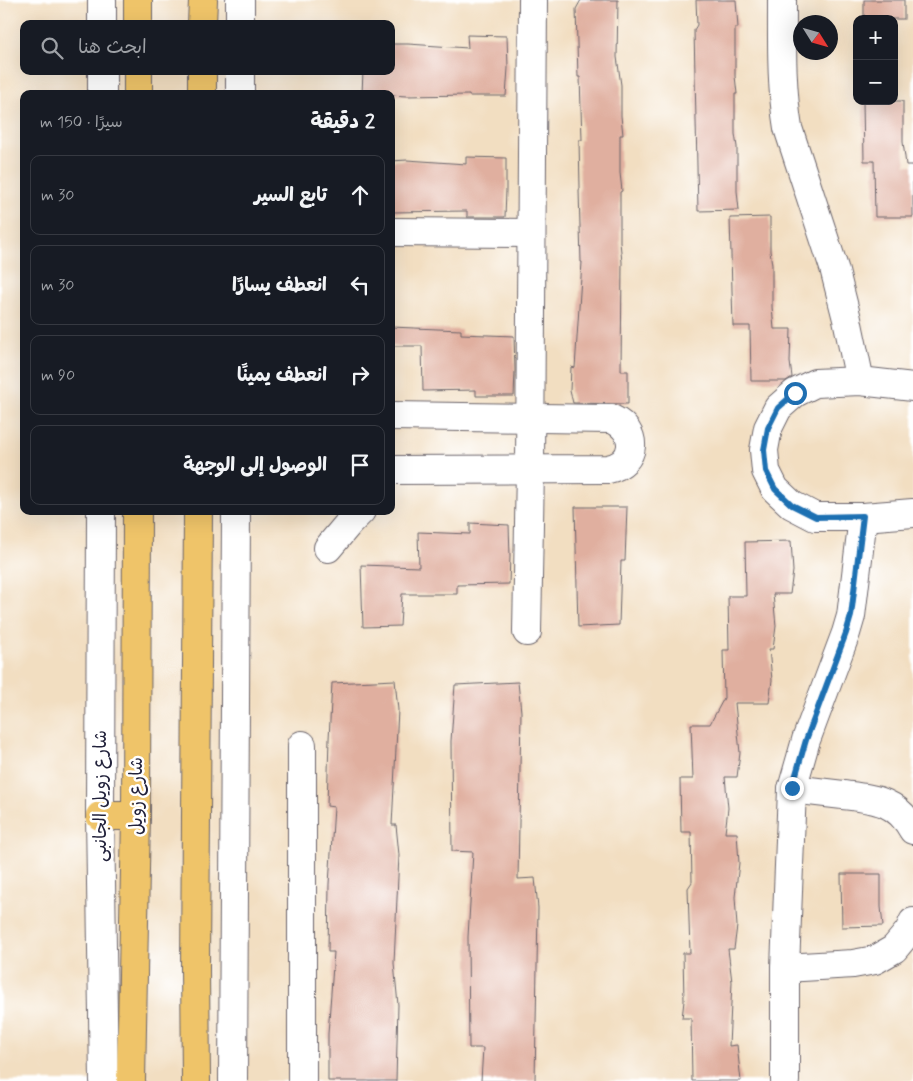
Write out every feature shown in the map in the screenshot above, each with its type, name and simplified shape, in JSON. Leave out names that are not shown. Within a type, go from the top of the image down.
[{"type":"main road","points":[[138,0],[138,20]]},
{"type":"main road","points":[[202,20],[203,0]]},
{"type":"main road","points":[[138,75],[138,90]]},
{"type":"main road","points":[[202,75],[202,90]]},
{"type":"main road","name":"شارع زويل","points":[[131,1081],[136,816],[137,515]]},
{"type":"main road","points":[[196,1081],[198,515]]},
{"type":"main road","points":[[100,816],[136,816]]},
{"type":"street","points":[[102,0],[102,20]]},
{"type":"street","points":[[240,0],[240,20]]},
{"type":"street","points":[[527,632],[533,0]]},
{"type":"street","points":[[782,0],[782,50],[785,111],[788,128],[834,268],[860,381]]},
{"type":"street","points":[[102,75],[102,90]]},
{"type":"street","points":[[240,75],[240,90]]},
{"type":"street","points":[[395,232],[531,233]]},
{"type":"street","points":[[913,387],[860,381],[815,383],[795,393],[778,408],[768,428],[764,450],[766,471],[775,489],[792,505],[816,517],[913,513]]},
{"type":"street","points":[[395,400],[427,416]]},
{"type":"street","points":[[395,416],[612,419],[620,422],[625,428],[631,442],[630,450],[622,463],[608,469],[404,470],[395,482]]},
{"type":"street","name":"شارع زويل الجانبى","points":[[101,515],[100,816],[104,1081]]},
{"type":"street","points":[[233,1081],[236,515]]},
{"type":"street","points":[[328,548],[351,515]]},
{"type":"street","points":[[785,1081],[785,968],[792,788],[806,740],[851,616],[863,516]]},
{"type":"street","points":[[302,745],[302,1081]]},
{"type":"street","points":[[792,788],[874,799],[891,806],[906,818],[913,830]]},
{"type":"street","points":[[785,968],[853,964],[875,960],[894,949],[909,931],[913,922]]},
{"type":"building","points":[[581,0],[618,0],[617,57],[621,85],[623,135],[620,135],[622,191],[620,192],[622,262],[621,371],[628,371],[628,404],[573,403],[570,391],[571,367],[575,368],[582,262],[579,140],[582,140],[576,9]]},
{"type":"building","points":[[696,0],[736,0],[738,28],[735,28],[737,94],[735,94],[735,134],[739,210],[698,211],[694,30],[697,25]]},
{"type":"building","points":[[864,0],[904,0],[904,19],[898,19],[898,15],[864,15]]},
{"type":"building","points":[[467,35],[507,36],[508,68],[506,96],[406,96],[395,95],[395,90],[362,90],[363,75],[395,75],[395,44],[468,48]]},
{"type":"building","points":[[898,101],[903,101],[903,142],[906,165],[913,165],[913,217],[875,217],[874,161],[864,161],[863,105],[898,105]]},
{"type":"building","points":[[466,157],[506,158],[505,217],[467,217],[467,211],[395,212],[395,161],[466,164]]},
{"type":"building","points":[[770,217],[774,329],[791,329],[790,362],[792,377],[786,381],[751,381],[750,326],[733,326],[730,218]]},
{"type":"building","points":[[395,327],[461,330],[461,334],[514,336],[514,396],[476,396],[476,390],[423,391],[422,346],[395,346]]},
{"type":"building","points":[[575,507],[627,507],[625,561],[621,561],[619,625],[578,627]]},
{"type":"building","points":[[470,523],[509,525],[509,584],[457,585],[457,594],[402,594],[400,626],[363,627],[361,565],[419,567],[418,532],[470,534]]},
{"type":"building","points":[[791,541],[793,571],[790,594],[773,594],[776,626],[773,649],[769,649],[772,680],[769,703],[735,703],[740,753],[737,777],[725,777],[728,808],[725,833],[737,833],[739,863],[735,897],[737,926],[734,949],[728,949],[732,982],[729,1046],[737,1045],[741,1081],[692,1081],[691,1018],[682,1018],[684,1001],[683,953],[690,953],[688,888],[692,882],[691,832],[681,832],[680,779],[693,779],[691,724],[710,724],[724,698],[723,650],[729,650],[728,596],[746,596],[745,542]]},
{"type":"building","points":[[395,680],[398,710],[392,825],[396,825],[399,855],[394,963],[398,1005],[396,1081],[328,1081],[328,1034],[334,952],[328,952],[329,884],[334,807],[327,806],[332,683]]},
{"type":"building","points":[[518,682],[521,712],[518,879],[535,878],[538,908],[535,1081],[481,1081],[483,1048],[469,1048],[468,937],[473,852],[452,851],[451,741],[455,685]]},
{"type":"building","points":[[841,874],[881,874],[883,926],[842,927]]},
{"type":"route","points":[[792,788],[815,713],[851,616],[863,516],[816,517],[792,505],[775,489],[766,471],[764,450],[768,428],[778,408],[795,393]]}]
